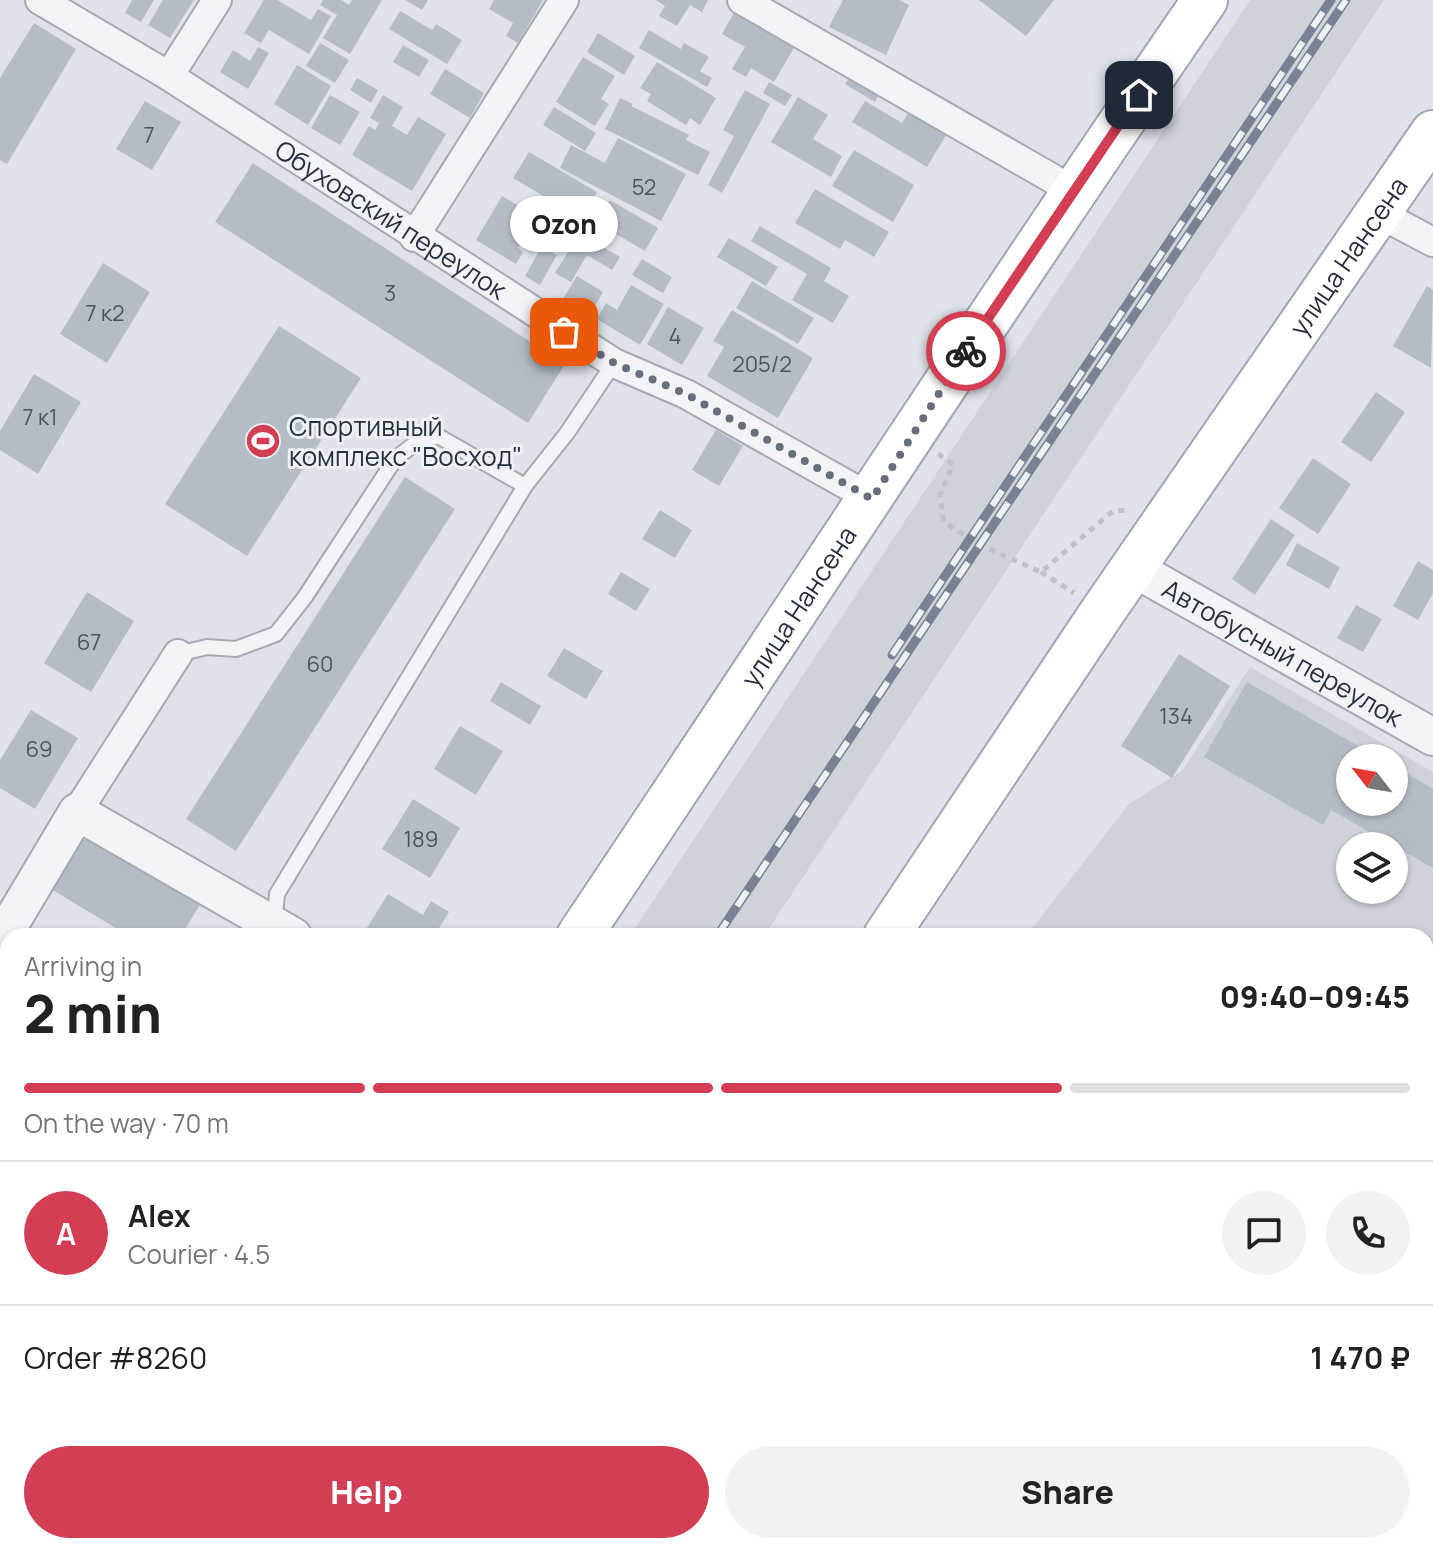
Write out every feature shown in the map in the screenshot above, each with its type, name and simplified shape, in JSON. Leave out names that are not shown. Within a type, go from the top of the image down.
[{"type":"main road","name":"улица Нансена","points":[[584,928],[1074,191],[1205,0]]},
{"type":"main road","name":"улица Нансена","points":[[891,928],[1165,521],[1433,133]]},
{"type":"street","name":"Обуховский переулок","points":[[40,0],[169,76],[414,237],[614,363],[686,394],[872,499]]},
{"type":"street","points":[[169,76],[217,0]]},
{"type":"street","points":[[414,237],[564,0]]},
{"type":"street","points":[[742,0],[1074,191]]},
{"type":"street","points":[[1378,213],[1433,242]]},
{"type":"street","name":"Автобусный переулок","points":[[1133,568],[1433,737]]},
{"type":"street","points":[[8,928],[77,812],[178,654]]},
{"type":"street","points":[[77,812],[273,928]]},
{"type":"lane","points":[[280,928],[277,894],[525,486],[567,433],[614,363]]},
{"type":"lane","points":[[178,654],[207,647],[236,649],[276,634],[305,597],[395,459],[417,442],[438,436],[525,486]]},
{"type":"path","points":[[911,436],[953,464],[940,495],[944,522],[980,545],[1041,572],[1113,511],[1146,509],[1165,521]]},
{"type":"shaded area","points":[[1250,0],[1384,0],[769,928],[635,928]]},
{"type":"shaded area","points":[[1250,667],[1384,744],[1336,744],[1336,816],[1408,816],[1408,758],[1433,772],[1433,928],[1032,928],[1129,804],[1182,771]]},
{"type":"building","points":[[132,0],[154,0],[141,22],[125,13]]},
{"type":"building","points":[[163,0],[194,0],[170,38],[148,25]]},
{"type":"building","points":[[264,0],[277,0],[311,20],[318,9],[331,16],[309,54],[269,30],[261,43],[244,33]]},
{"type":"building","points":[[323,0],[341,0],[349,5],[352,0],[382,0],[350,54],[323,38],[337,15],[320,5]]},
{"type":"building","points":[[405,0],[428,0],[422,10]]},
{"type":"building","points":[[494,0],[543,0],[518,43],[506,36],[513,23],[489,9]]},
{"type":"building","points":[[656,0],[708,0],[702,12],[690,5],[677,26],[659,16],[665,6]]},
{"type":"building","points":[[843,0],[899,0],[909,5],[886,55],[829,27]]},
{"type":"building","points":[[979,0],[1054,0],[1026,36]]},
{"type":"building","points":[[736,9],[794,48],[774,82],[751,68],[746,77],[732,69],[745,47],[722,34]]},
{"type":"building","points":[[400,11],[432,30],[436,24],[462,40],[447,64],[389,29]]},
{"type":"building","points":[[34,23],[76,49],[7,164],[0,160],[0,78]]},
{"type":"building","points":[[649,30],[681,49],[684,43],[709,57],[700,71],[712,78],[707,87],[639,48]]},
{"type":"building","points":[[598,33],[635,56],[624,75],[587,52]]},
{"type":"building","points":[[320,43],[349,60],[335,83],[306,66]]},
{"type":"building","points":[[403,45],[429,60],[419,77],[393,62]]},
{"type":"building","points":[[258,47],[269,53],[248,89],[220,72],[233,50],[250,61]]},
{"type":"building","points":[[583,57],[615,76],[601,99],[609,104],[595,126],[556,102]]},
{"type":"building","points":[[657,62],[716,98],[700,125],[690,118],[686,125],[647,101],[651,94],[640,88]]},
{"type":"building","points":[[297,65],[331,86],[308,125],[274,104]]},
{"type":"building","points":[[445,69],[484,93],[470,118],[430,94]]},
{"type":"building","points":[[853,71],[882,89],[875,102],[845,84]]},
{"type":"building","points":[[357,78],[378,90],[371,103],[350,90]]},
{"type":"building","points":[[769,82],[792,95],[785,106],[763,93]]},
{"type":"building","points":[[745,90],[770,104],[722,193],[708,185],[734,136],[723,130]]},
{"type":"building","points":[[330,95],[360,112],[340,145],[311,128]]},
{"type":"building","points":[[383,95],[403,107],[392,126],[407,135],[418,117],[446,134],[412,191],[352,155],[369,126],[375,130],[379,123],[370,118]]},
{"type":"building","points":[[798,97],[828,115],[813,139],[842,156],[831,177],[771,142]]},
{"type":"building","points":[[620,98],[689,135],[686,140],[710,152],[698,175],[605,129]]},
{"type":"building","points":[[145,101],[181,122],[152,170],[116,149]]},
{"type":"building","points":[[865,101],[902,123],[914,103],[952,125],[927,167],[852,122]]},
{"type":"building","points":[[554,107],[596,133],[585,151],[543,125]]},
{"type":"building","points":[[618,138],[686,174],[661,221],[560,168],[571,145],[605,163]]},
{"type":"building","points":[[854,150],[914,185],[893,222],[832,186]]},
{"type":"building","points":[[529,152],[597,192],[582,219],[513,178]]},
{"type":"building","points":[[253,163],[565,364],[528,423],[215,222]]},
{"type":"building","points":[[815,189],[889,232],[874,257],[845,240],[840,249],[795,223]]},
{"type":"building","points":[[502,196],[591,248],[594,242],[620,257],[612,270],[587,255],[571,282],[555,273],[568,252],[529,229],[518,248],[523,252],[516,264],[476,240]]},
{"type":"building","points":[[610,200],[658,228],[645,251],[597,223]]},
{"type":"building","points":[[760,226],[831,268],[824,281],[849,296],[833,323],[792,300],[807,274],[751,241]]},
{"type":"building","points":[[729,238],[778,267],[766,286],[717,257]]},
{"type":"building","points":[[542,246],[557,255],[540,285],[525,276]]},
{"type":"building","points":[[642,259],[672,277],[663,293],[632,275]]},
{"type":"building","points":[[103,263],[150,292],[107,363],[60,334]]},
{"type":"building","points":[[577,276],[603,292],[590,315],[563,299]]},
{"type":"building","points":[[752,281],[814,318],[798,344],[736,308]]},
{"type":"building","points":[[631,285],[664,304],[640,345],[597,319],[606,303],[617,310]]},
{"type":"building","points":[[1427,286],[1433,290],[1431,368],[1393,346]]},
{"type":"building","points":[[668,307],[704,328],[682,365],[647,344]]},
{"type":"building","points":[[732,310],[813,358],[778,418],[707,376],[724,347],[713,341]]},
{"type":"building","name":"Спортивный комплекс \"Восход\"","points":[[279,326],[361,378],[247,556],[165,504]]},
{"type":"building","points":[[34,374],[81,402],[38,474],[0,450],[0,431]]},
{"type":"building","points":[[1376,392],[1405,412],[1371,462],[1341,442]]},
{"type":"building","points":[[716,430],[743,446],[719,486],[692,470]]},
{"type":"building","points":[[1313,458],[1351,484],[1318,534],[1279,508]]},
{"type":"building","points":[[405,477],[455,509],[236,851],[186,819]]},
{"type":"building","points":[[660,510],[692,530],[675,558],[642,539]]},
{"type":"building","points":[[1271,519],[1295,535],[1255,595],[1232,579]]},
{"type":"building","points":[[1297,543],[1340,567],[1329,589],[1286,565]]},
{"type":"building","points":[[1418,561],[1433,570],[1433,593],[1418,620],[1393,606]]},
{"type":"building","points":[[621,572],[650,589],[636,611],[608,594]]},
{"type":"building","points":[[87,592],[134,621],[91,692],[44,663]]},
{"type":"building","points":[[1356,605],[1382,619],[1363,652],[1337,638]]},
{"type":"building","points":[[564,648],[603,671],[586,699],[547,676]]},
{"type":"building","points":[[1179,654],[1230,686],[1172,778],[1121,746]]},
{"type":"building","points":[[501,682],[541,706],[530,725],[490,701]]},
{"type":"building","points":[[1247,682],[1355,744],[1336,744],[1336,813],[1331,810],[1323,825],[1204,757]]},
{"type":"building","points":[[31,710],[78,738],[35,809],[0,788],[0,760]]},
{"type":"building","points":[[460,726],[503,751],[476,795],[434,769]]},
{"type":"building","points":[[1408,774],[1433,789],[1433,868],[1408,854],[1408,832],[1370,832],[1342,816],[1408,816]]},
{"type":"building","points":[[413,799],[460,828],[430,878],[382,849]]},
{"type":"building","points":[[85,833],[201,903],[186,928],[116,928],[51,889]]},
{"type":"building","points":[[388,894],[423,915],[431,901],[449,912],[439,928],[367,928]]},
{"type":"railway","points":[[892,655],[1331,0]]},
{"type":"railway","points":[[722,928],[1346,0]]},
{"type":"way so far","points":[[564,332],[614,363],[686,394],[872,499],[966,351]]},
{"type":"place","name":"Ozon","points":[[564,332]]},
{"type":"place","name":"Спортивный комплекс \"Восход\"","points":[[263,441]]},
{"type":"route","points":[[966,351],[1139,95]]}]
